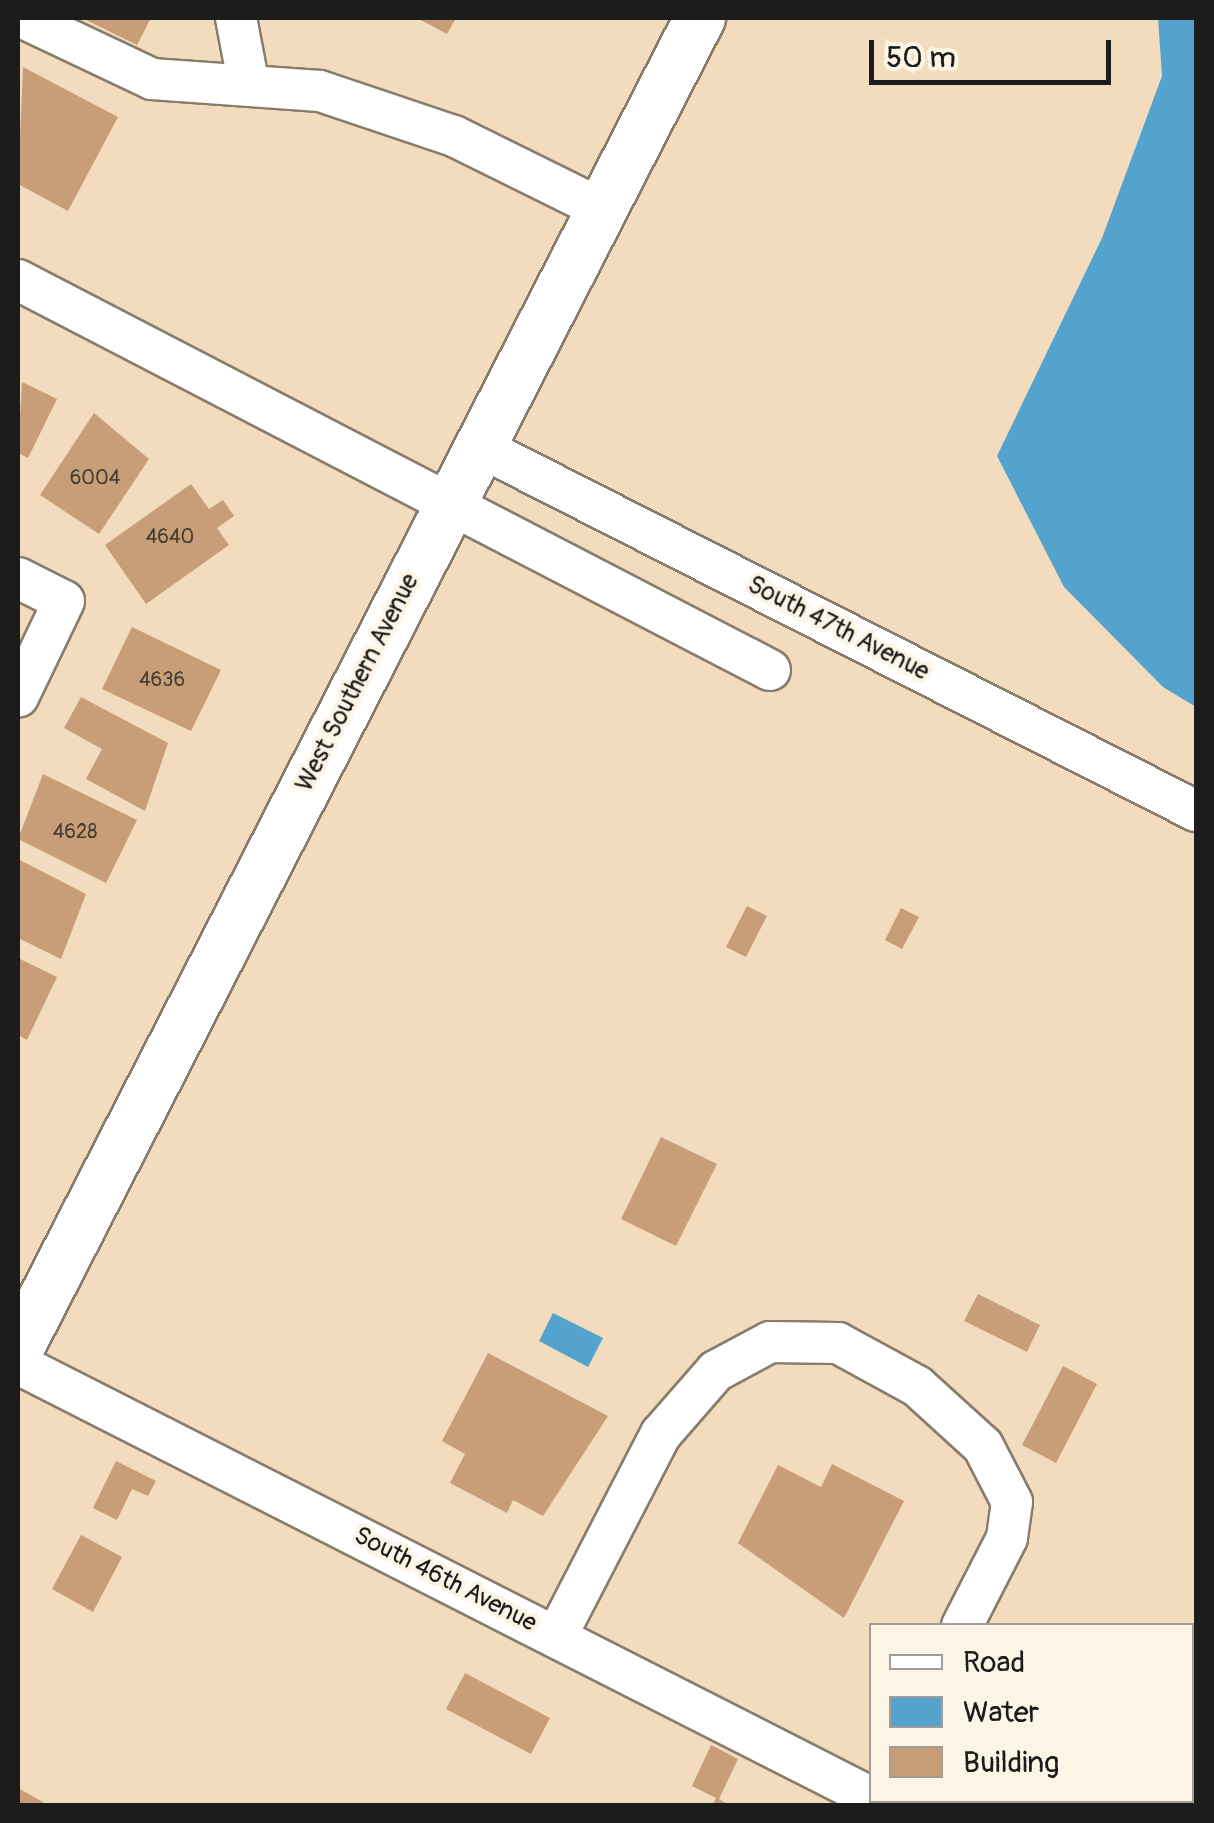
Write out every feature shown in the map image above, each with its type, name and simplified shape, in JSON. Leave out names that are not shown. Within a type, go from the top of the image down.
[{"type":"main road","name":"West Southern Avenue","points":[[18,1348],[700,18]]},
{"type":"street","points":[[23,18],[152,79],[248,81],[320,91],[454,136],[600,208]]},
{"type":"street","points":[[236,18],[248,81]]},
{"type":"street","points":[[18,280],[770,670]]},
{"type":"street","name":"South 47th Avenue","points":[[480,447],[1196,811]]},
{"type":"street","points":[[18,578],[64,602],[18,697]]},
{"type":"street","points":[[556,1636],[660,1434],[716,1371],[770,1342],[838,1343],[916,1386],[983,1446],[1012,1502],[1007,1538],[964,1623]]},
{"type":"street","name":"South 46th Avenue","points":[[18,1364],[869,1796]]},
{"type":"water","points":[[1158,18],[1196,18],[1196,707],[1163,687],[1064,587],[997,456],[1102,238],[1162,76]]},
{"type":"water","points":[[553,1313],[603,1338],[588,1367],[539,1341]]},
{"type":"building","points":[[82,18],[151,18],[137,45]]},
{"type":"building","points":[[417,18],[456,18],[447,34]]},
{"type":"building","points":[[23,67],[118,117],[68,211],[18,184]]},
{"type":"building","points":[[22,382],[57,399],[28,458],[18,453]]},
{"type":"building","points":[[94,413],[149,459],[99,534],[40,495]]},
{"type":"building","points":[[191,484],[209,509],[223,500],[234,516],[217,528],[229,545],[146,604],[105,545]]},
{"type":"building","points":[[132,627],[221,670],[191,731],[102,689]]},
{"type":"building","points":[[81,697],[168,743],[145,811],[86,779],[102,749],[64,728]]},
{"type":"building","points":[[43,774],[137,820],[106,883],[18,839]]},
{"type":"building","points":[[18,859],[86,894],[61,959],[18,938]]},
{"type":"building","points":[[747,906],[767,916],[746,957],[726,947]]},
{"type":"building","points":[[901,908],[919,917],[902,949],[885,940]]},
{"type":"building","points":[[18,958],[57,977],[27,1040],[18,1035]]},
{"type":"building","points":[[661,1137],[717,1164],[676,1246],[621,1219]]},
{"type":"building","points":[[978,1294],[1040,1325],[1027,1352],[964,1321]]},
{"type":"building","points":[[488,1353],[608,1416],[543,1516],[513,1500],[507,1513],[450,1483],[465,1454],[442,1441]]},
{"type":"building","points":[[1063,1366],[1097,1384],[1056,1463],[1022,1445]]},
{"type":"building","points":[[116,1461],[156,1481],[148,1496],[132,1489],[117,1520],[93,1508]]},
{"type":"building","points":[[832,1464],[904,1501],[844,1618],[738,1543],[778,1465],[821,1487]]},
{"type":"building","points":[[81,1535],[122,1557],[93,1612],[52,1589]]},
{"type":"building","points":[[465,1673],[550,1718],[531,1754],[446,1709]]},
{"type":"building","points":[[711,1745],[738,1759],[719,1799],[731,1806],[712,1806],[716,1798],[692,1786]]},
{"type":"building","points":[[18,1788],[43,1802],[41,1806],[18,1806]]}]
